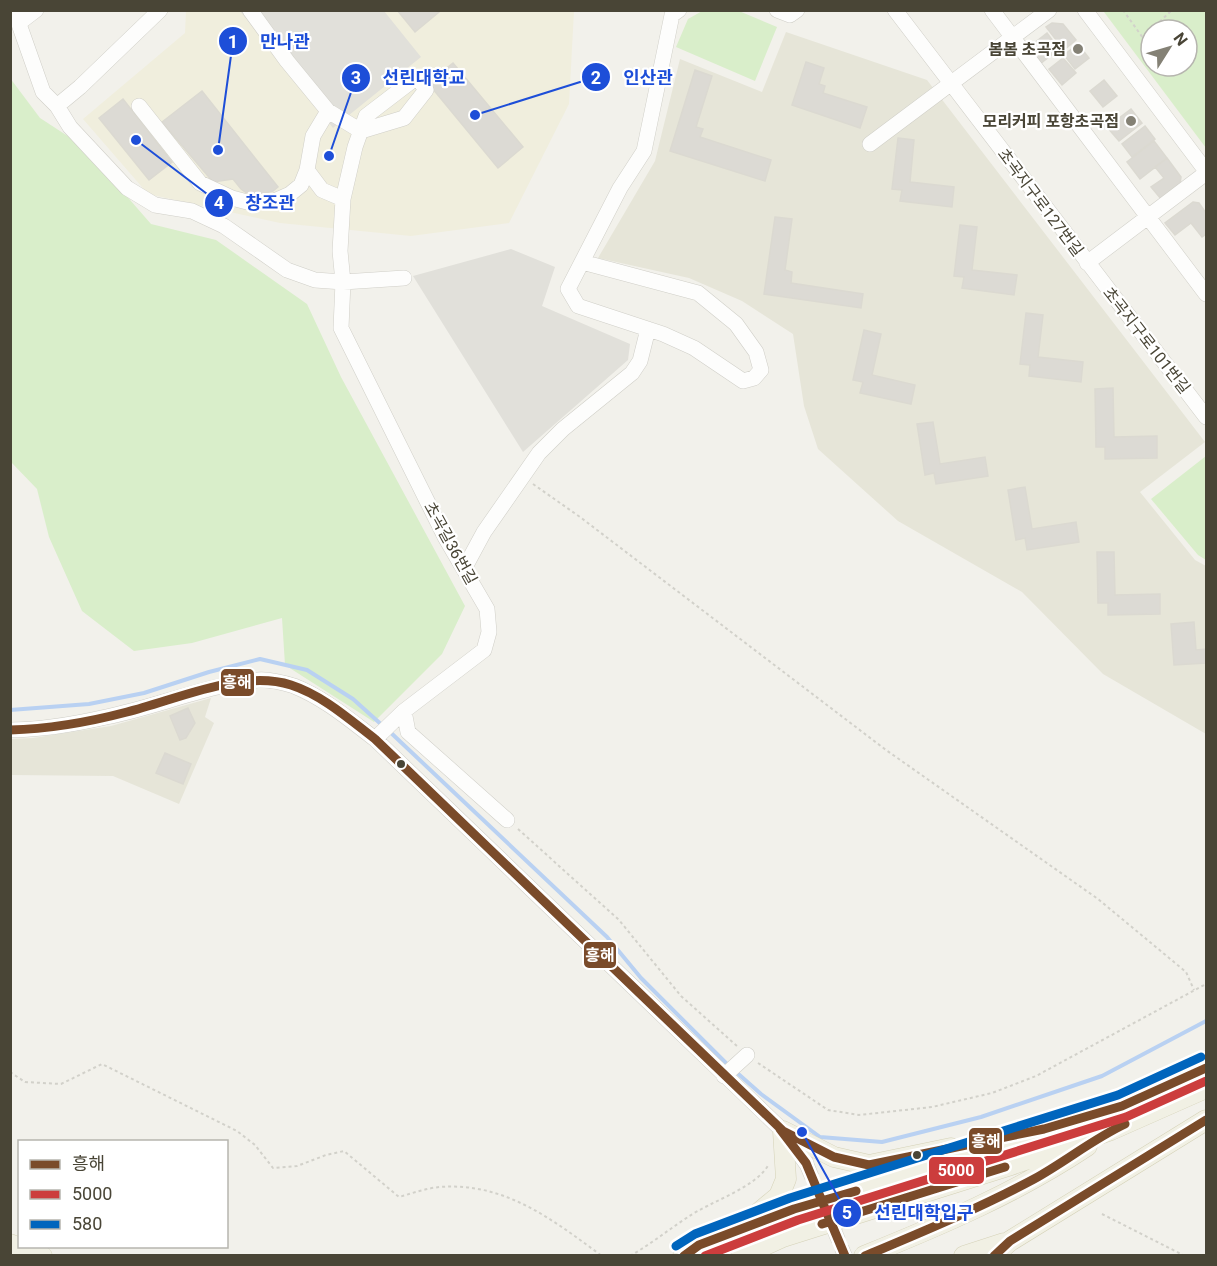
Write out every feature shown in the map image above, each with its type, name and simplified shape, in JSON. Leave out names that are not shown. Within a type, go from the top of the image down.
[{"type":"main road","points":[[683,1256],[699,1245],[794,1209],[1122,1106],[1206,1068]]},
{"type":"main road","points":[[741,1256],[783,1237],[1008,1166],[1110,1130],[1206,1088]]},
{"type":"main road","points":[[993,1256],[1010,1241],[1206,1120]]},
{"type":"main road","points":[[783,1131],[834,1157],[869,1165],[1044,1129]]},
{"type":"main road","points":[[864,1256],[946,1223],[1056,1167],[1110,1130]]},
{"type":"main road","points":[[737,1232],[779,1196],[786,1179],[783,1131]]},
{"type":"main road","points":[[964,1256],[1010,1241]]},
{"type":"main road","points":[[21,1248],[42,1256]]},
{"type":"main road","points":[[10,1252],[19,1256]]},
{"type":"street","points":[[36,10],[16,17],[43,93],[57,106],[70,127],[127,188],[155,205],[192,211],[224,226],[287,270],[315,280],[343,282],[404,278]]},
{"type":"street","points":[[57,106],[160,10]]},
{"type":"street","points":[[139,106],[200,183],[232,198],[247,202],[274,201],[290,194],[301,184],[307,170],[313,136],[328,111],[287,61],[250,10]]},
{"type":"street","points":[[777,10],[790,15],[797,10]]},
{"type":"street","name":"초곡지구로127번길","points":[[895,10],[1087,262]]},
{"type":"street","points":[[992,10],[1206,294]]},
{"type":"street","points":[[870,144],[1049,10]]},
{"type":"street","points":[[1085,10],[1206,172],[1087,262]]},
{"type":"street","points":[[582,262],[698,293],[736,324],[756,352],[761,370],[754,378],[743,381],[694,348],[648,329],[578,306],[568,289],[620,188],[644,151],[673,12]]},
{"type":"street","name":"초곡길36번길","points":[[328,111],[361,131],[343,200],[340,251],[343,282],[341,328],[445,537],[487,609],[489,632],[484,650],[404,711],[379,735]]},
{"type":"street","points":[[307,170],[322,190],[343,200]]},
{"type":"street","name":"초곡지구로101번길","points":[[1087,262],[1206,417]]},
{"type":"street","points":[[464,569],[484,532],[539,453],[563,429],[632,373],[640,361],[648,329]]},
{"type":"street","points":[[10,730],[30,730],[106,717],[260,679],[292,686],[316,698],[379,735],[724,1076],[783,1131],[807,1163]]},
{"type":"street","points":[[404,711],[408,732],[507,820]]},
{"type":"street","points":[[724,1076],[747,1055]]},
{"type":"path","points":[[1124,10],[1139,32]]},
{"type":"path","points":[[523,477],[590,524],[886,750],[1098,899],[1186,972],[1194,990]]},
{"type":"path","points":[[507,820],[619,920],[681,996],[747,1055],[828,1110],[859,1115],[932,1107],[992,1093],[1036,1076],[1129,1028],[1206,984]]},
{"type":"path","points":[[10,1072],[25,1082],[61,1084],[102,1064],[237,1131],[255,1145],[273,1168],[297,1166],[344,1151],[399,1197],[439,1187],[470,1188],[510,1197],[548,1216],[602,1256]]},
{"type":"path","points":[[630,1256],[652,1244],[689,1216],[765,1172],[774,1156]]},
{"type":"path","points":[[1102,1214],[1185,1256]]},
{"type":"shaded area","points":[[186,11],[574,11],[569,104],[509,223],[411,236],[280,223],[148,194],[83,119],[185,33]]},
{"type":"shaded area","points":[[240,11],[384,11],[421,57],[333,128]]},
{"type":"shaded area","points":[[786,32],[927,80],[1205,442],[1140,492],[1195,560],[1206,566],[1206,734],[1103,674],[1022,592],[898,521],[818,449],[804,406],[793,334],[742,301],[689,278],[598,258],[655,161],[680,59],[762,92]]},
{"type":"shaded area","points":[[511,249],[555,267],[542,306],[630,344],[628,360],[523,452],[413,276]]},
{"type":"shaded area","points":[[211,698],[205,717],[214,723],[179,804],[113,776],[11,775],[10,739],[33,738],[111,726]]},
{"type":"green space","points":[[704,10],[739,11],[777,27],[755,81],[676,47],[688,19]]},
{"type":"green space","points":[[1105,10],[1206,11],[1206,148],[1154,78],[1199,78],[1199,18],[1139,18],[1139,59],[1104,12]]},
{"type":"green space","points":[[10,78],[40,118],[83,146],[151,224],[216,240],[307,304],[341,377],[465,606],[442,654],[374,722],[285,665],[282,618],[192,643],[134,651],[82,611],[49,537],[37,489],[11,462]]},
{"type":"green space","points":[[1206,456],[1206,560],[1198,555],[1151,499]]},
{"type":"building","points":[[397,10],[438,10],[439,12],[415,32]]},
{"type":"building","points":[[1052,23],[1063,24],[1076,40],[1064,50],[1046,27]]},
{"type":"building","points":[[1047,33],[1059,49],[1040,64],[1028,48]]},
{"type":"building","points":[[1078,44],[1089,58],[1075,69],[1064,55]]},
{"type":"building","points":[[1063,58],[1076,73],[1062,85],[1049,69]]},
{"type":"building","points":[[806,62],[824,68],[819,84],[825,86],[823,93],[867,107],[860,128],[792,105]]},
{"type":"building","points":[[453,63],[523,147],[498,168],[428,83]]},
{"type":"building","points":[[695,70],[712,76],[696,127],[703,129],[700,137],[771,160],[765,181],[670,151]]},
{"type":"building","points":[[1104,80],[1117,96],[1103,107],[1090,91]]},
{"type":"building","points":[[202,91],[278,187],[273,191],[257,195],[248,194],[233,179],[213,182],[162,122]]},
{"type":"building","points":[[123,99],[172,162],[149,180],[99,118]]},
{"type":"building","points":[[1131,109],[1142,123],[1119,141],[1107,127]]},
{"type":"building","points":[[1145,126],[1155,139],[1132,157],[1122,144]]},
{"type":"building","points":[[898,138],[914,140],[910,182],[954,187],[952,207],[900,201],[902,190],[892,189]]},
{"type":"building","points":[[1154,141],[1167,158],[1140,179],[1127,162]]},
{"type":"building","points":[[1167,158],[1181,177],[1180,184],[1161,199],[1151,187],[1164,178],[1155,167]]},
{"type":"building","points":[[1193,202],[1199,203],[1206,213],[1206,234],[1202,237],[1191,223],[1175,235],[1165,223]]},
{"type":"building","points":[[775,217],[792,219],[785,270],[792,272],[791,283],[863,294],[861,308],[764,294]]},
{"type":"building","points":[[960,225],[977,227],[972,270],[1017,275],[1014,295],[962,288],[964,277],[954,276]]},
{"type":"building","points":[[1026,313],[1043,315],[1038,357],[1083,362],[1081,382],[1029,376],[1030,365],[1020,364]]},
{"type":"building","points":[[864,330],[881,334],[872,375],[915,385],[911,404],[860,393],[863,382],[853,380]]},
{"type":"building","points":[[1113,388],[1114,437],[1157,436],[1157,458],[1105,459],[1105,447],[1096,447],[1095,389]]},
{"type":"building","points":[[933,422],[940,464],[985,457],[988,476],[936,484],[934,473],[925,475],[917,424]]},
{"type":"building","points":[[1025,487],[1032,529],[1076,522],[1079,542],[1027,550],[1025,538],[1016,540],[1008,490]]},
{"type":"building","points":[[1097,552],[1114,552],[1115,595],[1160,594],[1160,614],[1108,615],[1108,603],[1098,603]]},
{"type":"building","points":[[1194,622],[1196,650],[1206,649],[1206,663],[1174,665],[1171,624]]},
{"type":"building","points":[[188,708],[195,723],[186,738],[180,740],[170,716]]},
{"type":"building","points":[[165,753],[191,764],[183,784],[156,773]]},
{"type":"waterway","points":[[10,710],[89,704],[144,693],[209,672],[260,659],[307,670],[353,699],[383,726]]},
{"type":"waterway","points":[[389,731],[607,937],[641,978],[729,1066]]},
{"type":"waterway","points":[[735,1071],[761,1094],[820,1137],[882,1142],[981,1117],[1102,1076],[1206,1021]]},
{"type":"tunnel","points":[[806,1163],[845,1256]]},
{"type":"transit line","name":"흥해","points":[[10,730],[55,727],[98,719],[230,683],[272,681],[291,685],[314,695],[375,739],[783,1131],[834,1157],[869,1165],[1044,1129],[1122,1106],[1206,1068]]},
{"type":"transit line","name":"580","points":[[676,1246],[695,1234],[790,1198],[1118,1095],[1201,1057]]},
{"type":"transit line","name":"5000","points":[[705,1256],[798,1220],[1126,1117],[1206,1081]]},
{"type":"transit line","name":"흥해","points":[[994,1256],[1010,1241],[1206,1120]]},
{"type":"transit line","name":"흥해","points":[[865,1256],[1014,1190],[1125,1124]]},
{"type":"transit line","name":"흥해","points":[[780,1129],[806,1163],[845,1256]]},
{"type":"transit line","name":"흥해","points":[[822,1224],[1005,1167]]},
{"type":"transit line","name":"흥해","points":[[684,1256],[699,1245],[794,1209],[856,1191]]},
{"type":"place","name":"봄봄 초곡점","points":[[1078,49]]},
{"type":"place","name":"인산관","points":[[475,115]]},
{"type":"place","name":"모리커피 포항초곡점","points":[[1131,121]]},
{"type":"place","name":"창조관","points":[[136,140]]},
{"type":"place","name":"만나관","points":[[218,150]]},
{"type":"place","name":"선린대학교","points":[[329,156]]},
{"type":"place","name":"선린대학입구","points":[[802,1132]]}]
